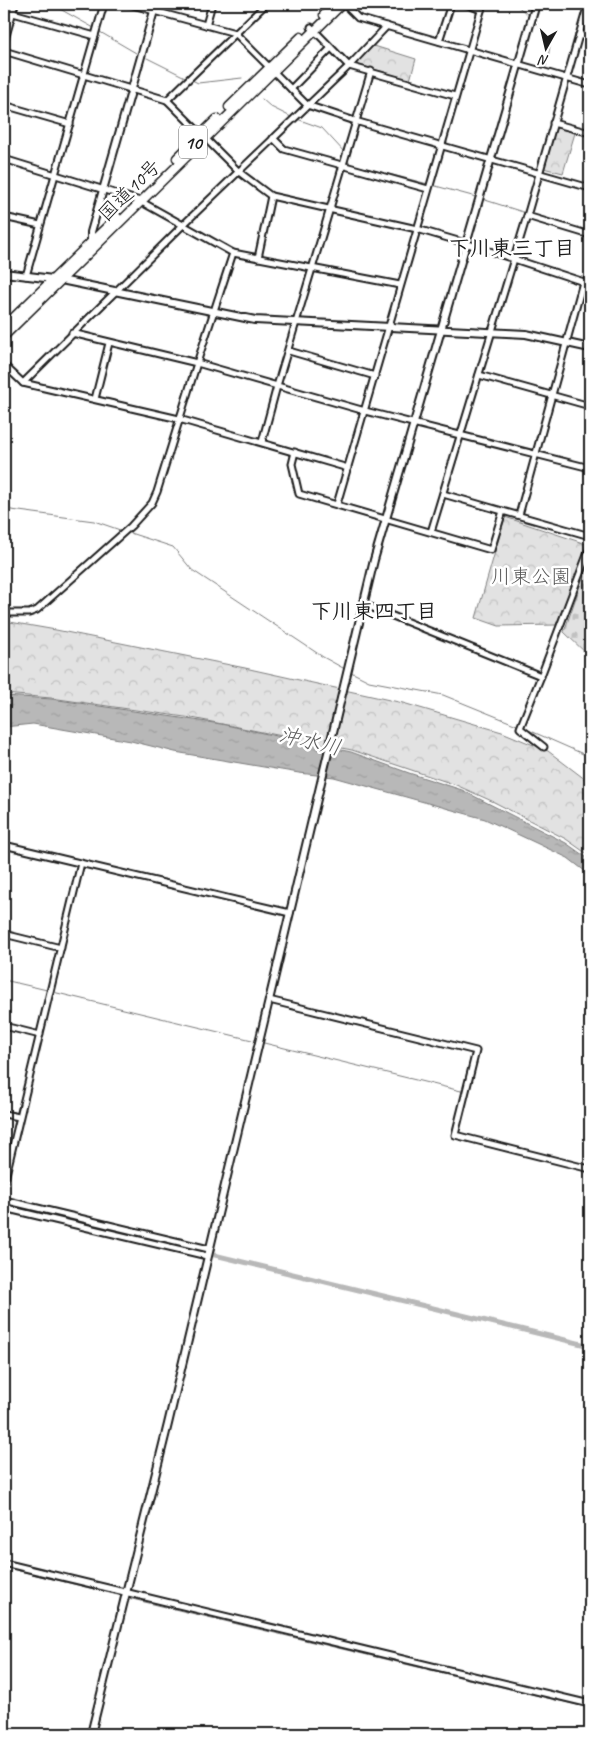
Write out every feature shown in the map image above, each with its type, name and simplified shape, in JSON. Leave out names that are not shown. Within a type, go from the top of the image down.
[{"type":"highway","name":"国道10号","points":[[313,29],[334,4]]},
{"type":"highway","name":"国道10号","points":[[4,336],[203,136],[313,29],[343,4]]},
{"type":"highway","name":"国道10号","points":[[4,327],[52,280],[93,245]]},
{"type":"street","points":[[4,43],[15,4]]},
{"type":"street","points":[[26,276],[104,4]]},
{"type":"street","points":[[129,4],[155,7],[235,33],[307,105],[355,121],[590,188]]},
{"type":"street","points":[[206,25],[212,4]]},
{"type":"street","points":[[167,100],[266,4]]},
{"type":"street","points":[[343,4],[358,18],[590,85]]},
{"type":"street","points":[[439,42],[451,4]]},
{"type":"street","points":[[466,4],[481,10]]},
{"type":"street","points":[[337,504],[468,50],[483,4]]},
{"type":"street","points":[[91,1734],[363,604],[385,519],[536,4]]},
{"type":"street","points":[[431,532],[528,213],[588,4]]},
{"type":"street","points":[[93,245],[90,232],[155,7]]},
{"type":"street","points":[[13,13],[95,36]]},
{"type":"street","points":[[23,382],[292,119],[349,66],[387,26]]},
{"type":"street","points":[[313,29],[349,66],[455,96]]},
{"type":"street","points":[[579,35],[590,38]]},
{"type":"street","points":[[291,89],[332,48]]},
{"type":"street","points":[[4,52],[167,100],[239,172],[271,196],[417,229],[590,284]]},
{"type":"street","points":[[262,442],[371,71]]},
{"type":"street","points":[[4,105],[70,124]]},
{"type":"street","points":[[553,123],[590,133]]},
{"type":"street","points":[[273,138],[284,149],[428,189]]},
{"type":"street","points":[[4,159],[138,200],[233,253],[400,285]]},
{"type":"street","points":[[258,258],[271,196]]},
{"type":"street","points":[[528,213],[590,235]]},
{"type":"street","points":[[4,217],[40,225]]},
{"type":"street","points":[[4,613],[28,613],[37,610],[131,526],[145,511],[157,492],[196,363],[233,253]]},
{"type":"street","points":[[4,273],[61,280],[115,293],[255,320],[296,324],[491,331],[526,334],[590,348]]},
{"type":"street","points":[[519,515],[582,282]]},
{"type":"street","points":[[72,333],[196,363],[364,411],[590,468]]},
{"type":"street","points":[[95,399],[109,343]]},
{"type":"street","points":[[289,351],[375,376]]},
{"type":"street","points":[[4,365],[23,382],[179,419],[348,468]]},
{"type":"street","points":[[479,375],[590,406]]},
{"type":"street","points":[[295,452],[292,464],[299,494],[491,550],[503,511]]},
{"type":"street","points":[[443,494],[590,536]]},
{"type":"street","points":[[544,747],[520,728],[590,547]]},
{"type":"street","points":[[363,604],[541,676]]},
{"type":"street","points":[[4,845],[290,913]]},
{"type":"street","points":[[4,1183],[81,863]]},
{"type":"street","points":[[4,934],[61,948]]},
{"type":"street","points":[[268,1000],[476,1051],[455,1135],[590,1169]]},
{"type":"street","points":[[4,1026],[40,1034]]},
{"type":"street","points":[[4,1114],[19,1117]]},
{"type":"street","points":[[4,1200],[209,1249]]},
{"type":"street","points":[[4,1208],[207,1256]]},
{"type":"street","points":[[4,1562],[125,1597],[590,1704]]},
{"type":"green space","points":[[371,45],[416,59],[410,80],[356,64],[354,61]]},
{"type":"green space","points":[[554,127],[575,133],[563,173],[543,168]]},
{"type":"green space","name":"川東公園","points":[[505,517],[589,545],[556,625],[499,626],[476,618]]},
{"type":"green space","points":[[590,557],[590,657],[564,632]]},
{"type":"green space","points":[[4,621],[245,668],[403,703],[502,732],[548,751],[590,783],[590,856],[566,839],[456,785],[352,750],[192,718],[51,698],[4,694]]},
{"type":"water","points":[[4,696],[52,699],[221,724],[351,752],[462,790],[566,843],[590,860],[590,875],[568,858],[485,819],[334,777],[175,752],[131,741],[33,724],[4,727]]},
{"type":"waterway","points":[[51,4],[94,28]]},
{"type":"waterway","points":[[515,4],[527,14]]},
{"type":"waterway","points":[[536,23],[546,34],[550,42],[546,66]]},
{"type":"waterway","points":[[100,32],[136,53]]},
{"type":"waterway","points":[[147,58],[185,77]]},
{"type":"waterway","points":[[192,80],[198,83],[242,78]]},
{"type":"waterway","points":[[262,99],[271,107],[293,118]]},
{"type":"waterway","points":[[297,119],[322,128],[345,153]]},
{"type":"waterway","points":[[348,159],[350,164],[428,184]]},
{"type":"waterway","points":[[432,185],[476,197]]},
{"type":"waterway","points":[[482,199],[526,213]]},
{"type":"waterway","points":[[4,509],[94,521],[123,531]]},
{"type":"waterway","points":[[127,532],[173,547],[192,570],[323,657],[343,668]]},
{"type":"waterway","points":[[351,672],[369,681],[443,695],[517,725]]},
{"type":"waterway","points":[[524,728],[590,757]]},
{"type":"waterway","points":[[4,980],[47,990]]},
{"type":"waterway","points":[[53,992],[252,1040]]},
{"type":"waterway","points":[[264,1043],[461,1091]]},
{"type":"waterway","points":[[4,1204],[590,1346]]},
{"type":"waterway","points":[[4,1567],[122,1596]]},
{"type":"waterway","points":[[128,1598],[590,1708]]},
{"type":"district","name":"下川東三丁目","points":[[512,248]]},
{"type":"district","name":"下川東四丁目","points":[[374,611]]},
{"type":"water label","name":"沖水川","points":[[310,741]]}]
